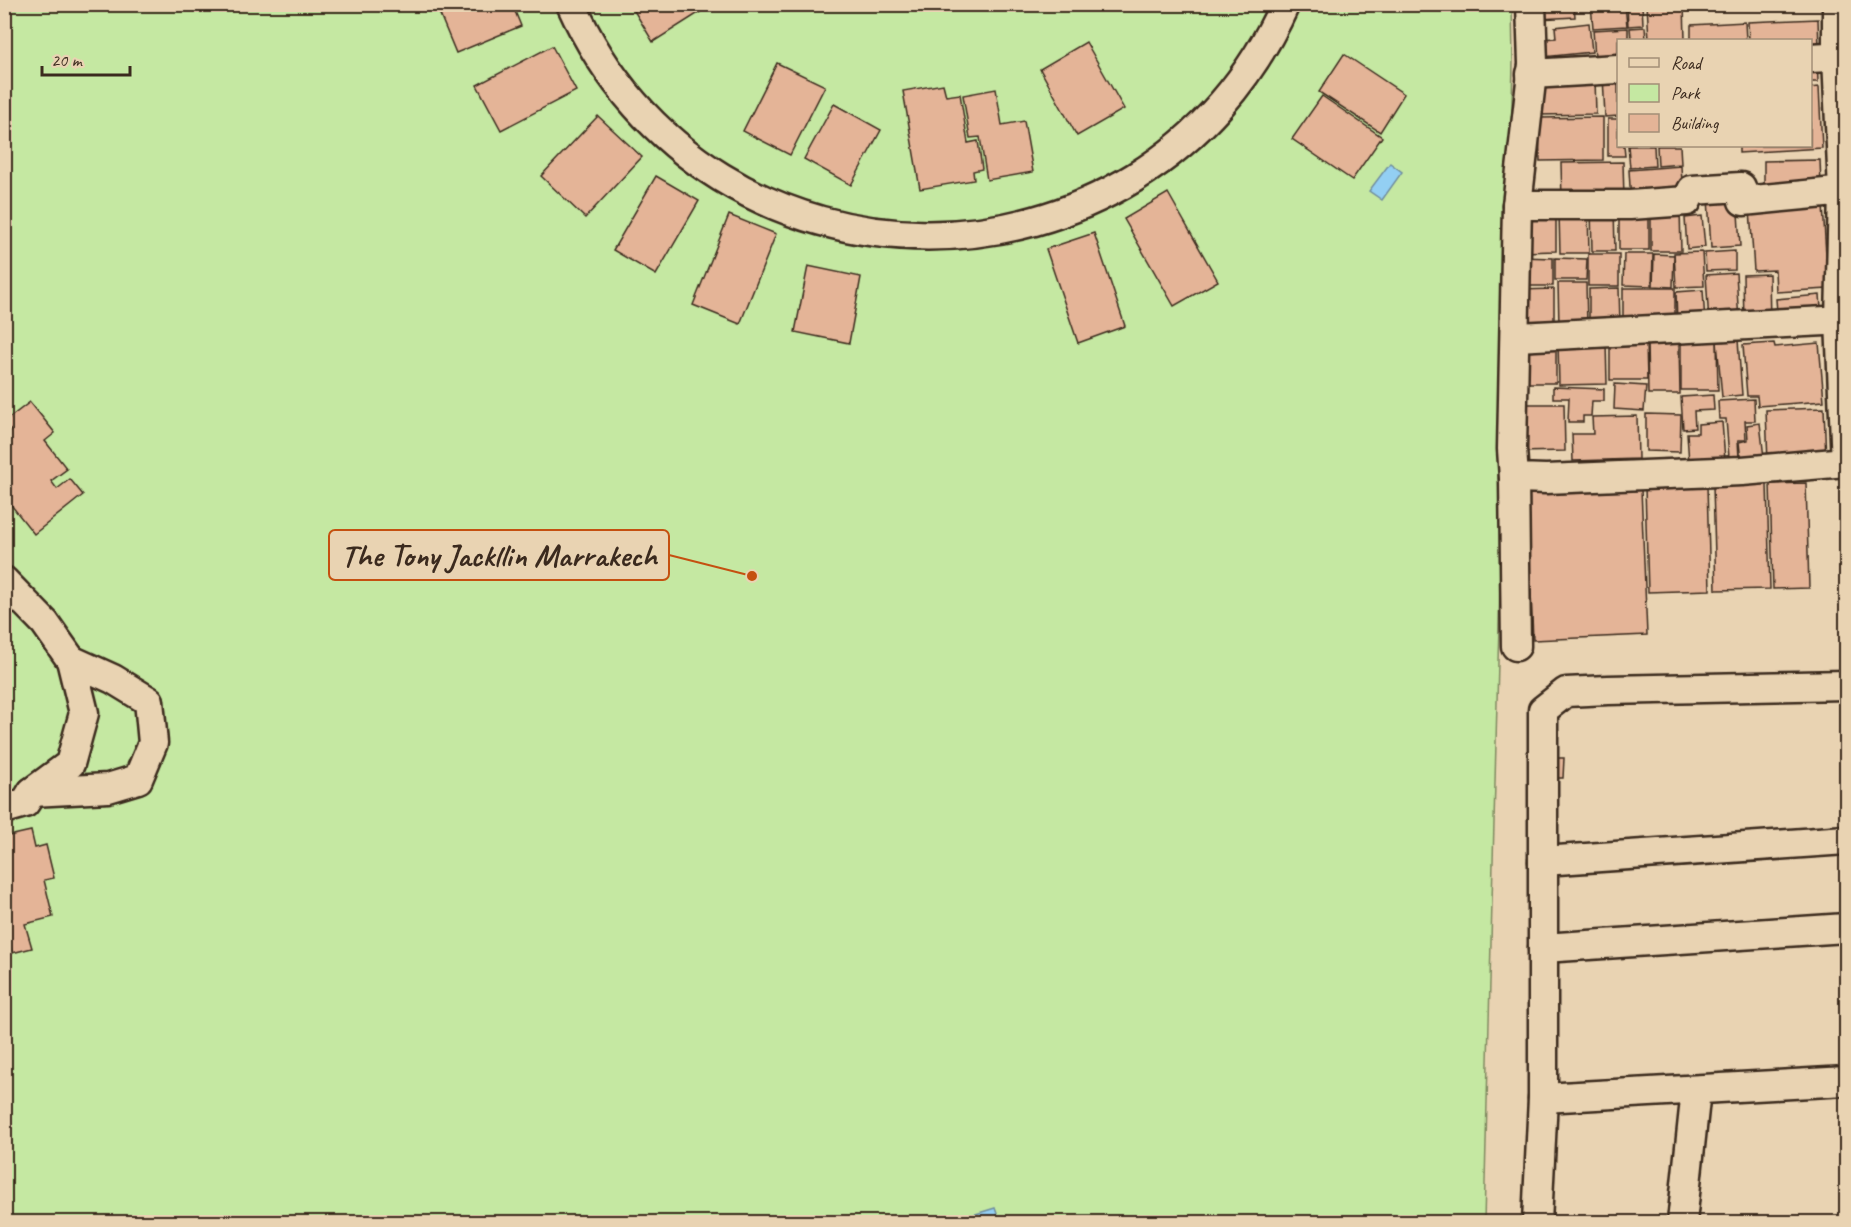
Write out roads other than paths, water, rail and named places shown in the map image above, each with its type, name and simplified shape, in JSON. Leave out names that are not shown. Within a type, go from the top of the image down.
[{"type":"street","points":[[571,4],[583,31],[616,82],[656,126],[701,165],[753,196],[809,218],[867,232],[927,237],[987,232],[1045,219],[1101,197],[1152,166],[1199,128],[1239,83],[1272,33],[1285,4]]},
{"type":"street","points":[[1516,646],[1512,449],[1517,205],[1531,74],[1533,42],[1531,4]]},
{"type":"street","points":[[1514,478],[1546,479],[1742,471],[1846,463],[1843,321],[1845,191],[1831,57],[1837,4]]},
{"type":"street","points":[[1531,74],[1617,69]]},
{"type":"street","points":[[1517,205],[1630,206],[1687,201],[1692,190],[1741,187],[1743,201],[1845,191]]},
{"type":"street","points":[[1515,337],[1843,321]]},
{"type":"street","points":[[4,581],[45,623],[71,660],[84,713],[69,764],[32,792],[25,803],[4,809]]},
{"type":"street","points":[[32,792],[108,788],[138,779],[153,743],[149,701],[113,680],[71,660]]},
{"type":"street","points":[[1537,1222],[1543,1098],[1543,710],[1566,692],[1846,685]]},
{"type":"street","points":[[1543,861],[1846,840]]},
{"type":"street","points":[[1543,948],[1846,928]]},
{"type":"street","points":[[1543,1098],[1846,1081]]},
{"type":"street","points":[[1683,1222],[1696,1090]]},
{"type":"water","points":[[1390,163],[1402,172],[1382,200],[1369,191]]},
{"type":"water","points":[[995,1208],[1000,1222],[950,1222]]},
{"type":"place","name":"The Tony Jackllin Marrakech","points":[[752,576]]}]
